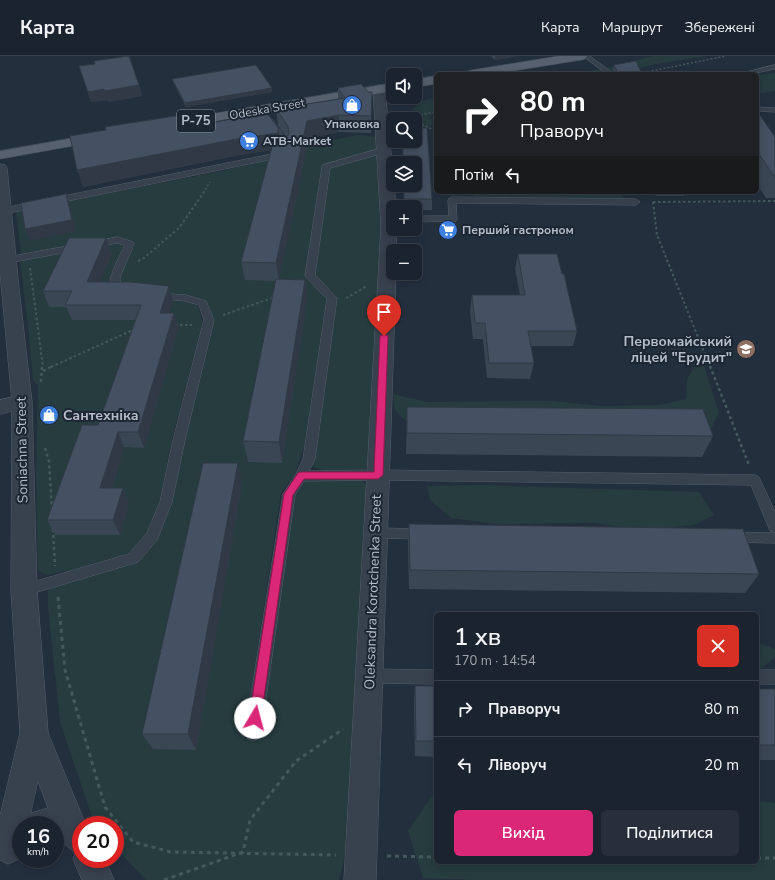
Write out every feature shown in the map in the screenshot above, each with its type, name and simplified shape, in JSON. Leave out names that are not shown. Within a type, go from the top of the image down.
[{"type":"main road","points":[[484,72],[581,56]]},
{"type":"main road","points":[[422,82],[434,80]]},
{"type":"main road","name":"Odeska Street","points":[[172,125],[386,88]]},
{"type":"main road","points":[[0,155],[117,135]]},
{"type":"street","name":"Oleksandra Korotchenka Street","points":[[386,88],[384,150],[389,200]]},
{"type":"street","name":"Soniachna Street","points":[[0,168],[8,260],[28,390],[24,590],[34,733],[10,848]]},
{"type":"street","name":"Oleksandra Korotchenka Street","points":[[360,880],[390,236]]},
{"type":"street","points":[[0,407],[28,390]]},
{"type":"street","name":"Soniachna Street","points":[[34,733],[72,823]]},
{"type":"street","points":[[80,880],[83,868]]},
{"type":"street","points":[[93,868],[98,880]]},
{"type":"lane","points":[[586,56],[608,72]]},
{"type":"lane","points":[[751,72],[775,67]]},
{"type":"lane","points":[[759,109],[775,110]]},
{"type":"lane","points":[[4,211],[280,155],[285,151],[285,144],[262,110]]},
{"type":"lane","points":[[253,733],[289,494],[301,476],[309,459],[332,298],[310,276],[326,167],[384,150]]},
{"type":"lane","points":[[422,220],[453,219],[452,196],[636,202]]},
{"type":"lane","points":[[8,260],[118,240],[130,244],[115,278],[115,289],[132,294]]},
{"type":"lane","points":[[24,590],[133,558],[152,536],[166,502],[179,440],[209,320],[203,303],[186,298],[148,295]]},
{"type":"lane","points":[[301,476],[378,475],[755,480],[775,527]]},
{"type":"lane","points":[[376,533],[440,534]]},
{"type":"lane","points":[[719,537],[775,538]]},
{"type":"lane","points":[[369,676],[434,677]]},
{"type":"lane","points":[[759,677],[775,677]]},
{"type":"path","points":[[646,72],[726,56]]},
{"type":"path","points":[[422,114],[434,112]]},
{"type":"path","points":[[422,124],[434,129]]},
{"type":"path","points":[[120,268],[144,258],[179,228],[220,168]]},
{"type":"path","points":[[636,202],[775,201]]},
{"type":"path","points":[[653,202],[657,235],[755,480]]},
{"type":"path","points":[[28,256],[43,371],[28,390]]},
{"type":"path","points":[[173,325],[194,326],[275,297],[282,297]]},
{"type":"path","points":[[332,298],[347,298]]},
{"type":"path","points":[[28,390],[43,371],[137,328]]},
{"type":"path","points":[[43,442],[49,462],[52,517]]},
{"type":"path","points":[[53,525],[56,580],[65,670],[105,807],[133,842],[171,852],[243,852],[434,857]]},
{"type":"path","points":[[243,852],[250,820],[296,761],[368,712]]},
{"type":"path","points":[[164,880],[243,852]]},
{"type":"path","points":[[759,858],[775,858]]},
{"type":"green space","points":[[653,56],[707,56],[662,63],[623,72],[583,72],[615,66]]},
{"type":"green space","points":[[775,73],[775,91],[759,94],[759,75]]},
{"type":"green space","points":[[434,98],[434,113],[430,116],[433,123],[425,132],[422,132],[422,112],[410,112],[417,104],[422,104],[422,101]]},
{"type":"green space","points":[[358,135],[379,137],[380,149],[324,166],[306,277],[327,298],[305,444],[295,474],[281,493],[244,739],[259,739],[294,498],[304,481],[361,480],[370,488],[361,645],[345,856],[339,880],[146,880],[124,857],[124,816],[92,816],[60,722],[48,607],[48,589],[71,579],[121,566],[155,539],[170,506],[172,474],[209,320],[203,303],[195,297],[186,295],[134,292],[119,288],[119,278],[133,244],[118,238],[21,254],[16,211],[217,172],[272,159],[293,148]]},
{"type":"green space","points":[[376,155],[381,156],[384,221],[368,466],[362,472],[329,472],[311,465],[336,298],[314,276],[330,168]]},
{"type":"green space","points":[[473,194],[622,194],[624,200],[473,198]]},
{"type":"green space","points":[[118,243],[125,246],[111,291],[174,298],[198,305],[203,324],[172,439],[160,501],[146,537],[129,554],[72,570],[47,575],[38,571],[36,474],[38,386],[33,380],[20,261]]},
{"type":"green space","points":[[695,366],[704,366],[719,413],[710,431],[407,422],[395,410],[393,394],[428,402],[553,401],[601,406],[660,405],[686,399],[687,379]]},
{"type":"green space","points":[[480,485],[699,492],[714,515],[694,525],[644,530],[592,523],[498,524],[451,518],[430,500],[427,486]]},
{"type":"green space","points":[[759,643],[775,649],[775,657],[759,670]]},
{"type":"green space","points":[[434,794],[434,864],[759,864],[759,801],[775,803],[775,880],[473,880],[423,878],[408,831]]},
{"type":"building","points":[[129,56],[139,85],[105,91],[104,89],[88,92],[79,66],[95,64],[94,61]]},
{"type":"building","points":[[636,61],[641,72],[617,72],[614,65]]},
{"type":"building","points":[[256,65],[272,88],[185,103],[172,79]]},
{"type":"building","points":[[361,84],[368,92],[372,92],[371,116],[339,115],[307,121],[276,263],[241,262],[273,143],[282,141],[289,134],[288,126],[276,109],[345,98],[338,88]]},
{"type":"building","points":[[207,109],[215,122],[267,113],[278,128],[278,133],[237,139],[77,170],[70,136],[106,130],[105,127],[188,114]]},
{"type":"building","points":[[759,114],[775,137],[775,178],[759,154]]},
{"type":"building","points":[[422,128],[427,128],[432,199],[404,199],[404,192],[422,192],[422,156],[403,156],[403,148],[422,148]]},
{"type":"building","points":[[66,194],[72,220],[25,229],[21,203]]},
{"type":"building","points":[[69,238],[106,238],[87,282],[131,282],[169,286],[160,313],[174,313],[138,432],[118,432],[100,488],[123,488],[113,520],[47,520],[82,425],[98,425],[141,305],[65,305],[72,291],[43,291]]},
{"type":"building","points":[[518,254],[557,254],[562,274],[564,274],[577,331],[528,331],[534,363],[489,363],[485,323],[475,323],[472,295],[525,295]]},
{"type":"building","points":[[276,279],[305,280],[279,442],[243,441]]},
{"type":"building","points":[[407,407],[703,409],[713,436],[407,433]]},
{"type":"building","points":[[203,463],[238,463],[188,734],[142,734]]},
{"type":"building","points":[[409,524],[743,529],[759,574],[410,570]]},
{"type":"building","points":[[415,686],[434,686],[434,741],[416,741]]},
{"type":"building","points":[[759,689],[775,689],[775,745],[759,745]]},
{"type":"place","name":"Упаковка","points":[[352,105]]},
{"type":"place","name":"ATB-Market","points":[[249,141]]},
{"type":"place","name":"Перший гастроном","points":[[448,230]]},
{"type":"place","name":"Первомайський ліцей \"Ерудит\"","points":[[746,349]]},
{"type":"place","name":"Сантехніка","points":[[49,415]]},
{"type":"route","points":[[255,718],[289,494],[301,476],[378,475],[384,336]]}]
